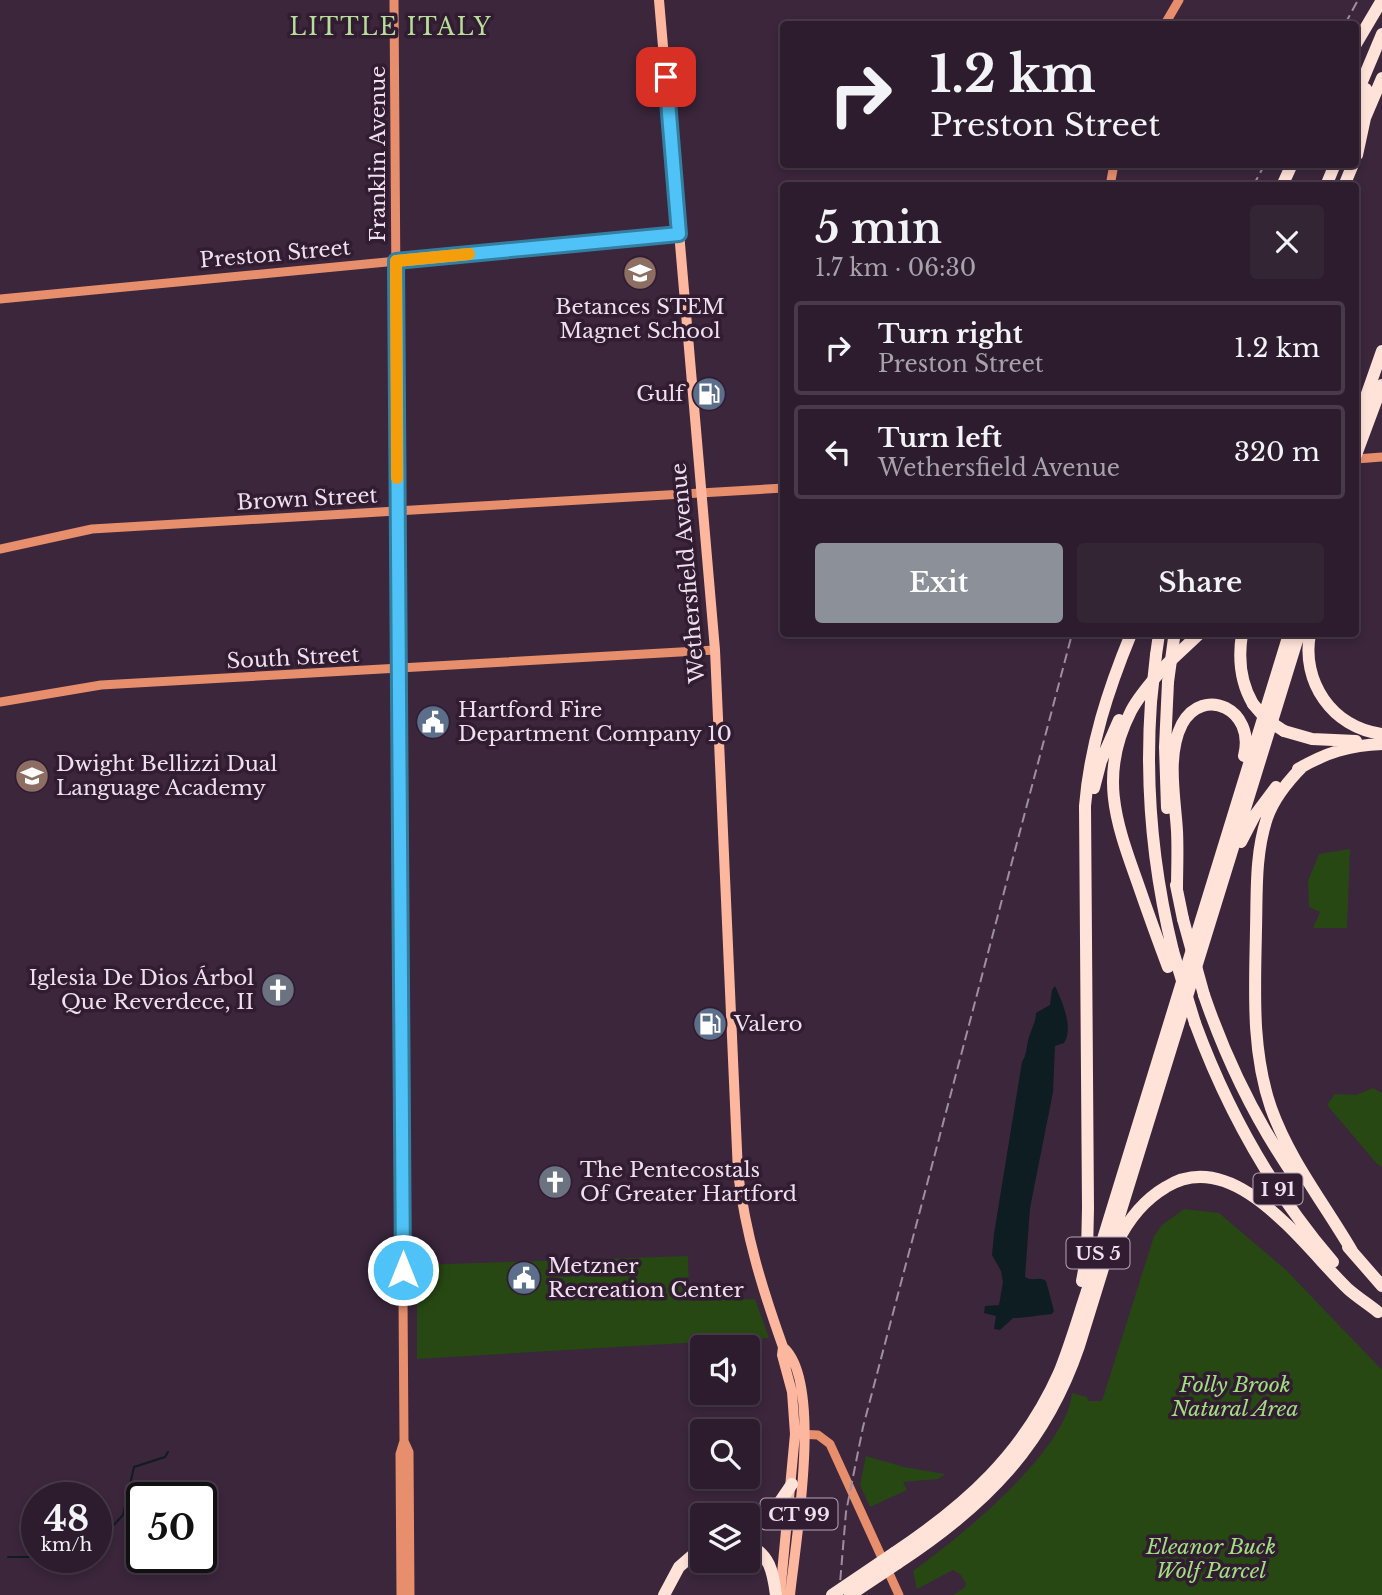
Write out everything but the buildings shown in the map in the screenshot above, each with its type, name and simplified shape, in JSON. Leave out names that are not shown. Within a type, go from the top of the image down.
[{"type":"highway","points":[[1359,39],[1382,0]]},
{"type":"highway","points":[[1359,89],[1382,34]]},
{"type":"highway","points":[[1359,106],[1382,53]]},
{"type":"highway","points":[[1359,145],[1365,118],[1382,78]]},
{"type":"highway","points":[[1359,152],[1382,98]]},
{"type":"highway","points":[[1359,417],[1382,351]]},
{"type":"highway","points":[[1359,449],[1382,384]]},
{"type":"highway","points":[[1359,408],[1368,392]]},
{"type":"highway","points":[[1003,1462],[1028,1424],[1049,1381],[1073,1316],[1086,1263],[1088,1208],[1085,806],[1091,760],[1106,697],[1131,637]]},
{"type":"highway","points":[[1159,637],[1151,702],[1151,821],[1160,893],[1194,1027]]},
{"type":"highway","name":"I 91","points":[[1175,637],[1168,682],[1165,779],[1170,841],[1183,919],[1204,995],[1229,1060],[1265,1131],[1306,1193],[1382,1286]]},
{"type":"highway","points":[[1085,897],[1090,814],[1101,761],[1114,730],[1129,705],[1150,679],[1196,637]]},
{"type":"highway","points":[[1242,637],[1241,675],[1253,704],[1266,719],[1284,732],[1312,739],[1382,743]]},
{"type":"highway","name":"US 5","points":[[832,1595],[934,1539],[993,1490],[1037,1435],[1066,1380],[1090,1311],[1288,637]]},
{"type":"highway","name":"US 5","points":[[850,1595],[897,1561],[958,1508],[1003,1462],[1034,1421],[1065,1358],[1298,637]]},
{"type":"highway","points":[[1310,637],[1310,670],[1323,699],[1335,713],[1353,725],[1382,734]]},
{"type":"highway","points":[[1167,664],[1138,700],[1125,724],[1116,752],[1112,790],[1121,839],[1168,967],[1194,1027]]},
{"type":"highway","points":[[1177,890],[1173,772],[1177,741],[1182,725],[1191,713],[1206,706],[1219,706],[1237,715],[1243,724],[1247,740],[1236,792],[1213,870],[1213,896]]},
{"type":"highway","points":[[1213,896],[1255,815],[1279,784],[1322,755],[1382,743]]},
{"type":"highway","points":[[1303,766],[1283,788],[1273,805],[1261,846],[1258,871],[1255,1029],[1267,1095],[1286,1145],[1352,1251]]},
{"type":"highway","name":"I 91","points":[[1194,1027],[1234,1114],[1281,1193],[1320,1246],[1380,1315]]},
{"type":"highway","points":[[1090,1311],[1101,1293],[1116,1245],[1133,1216],[1151,1198],[1172,1183],[1186,1178],[1203,1177],[1231,1184],[1261,1201],[1349,1290],[1380,1315]]},
{"type":"highway","points":[[760,1516],[777,1506],[796,1478]]},
{"type":"highway","points":[[760,1551],[769,1562],[777,1595]]},
{"type":"highway","points":[[664,1595],[679,1567],[690,1557]]},
{"type":"highway","points":[[861,1595],[897,1561]]},
{"type":"highway","points":[[671,1595],[684,1570],[690,1565]]},
{"type":"main road","name":"Franklin Avenue","points":[[394,0],[404,1441]]},
{"type":"main road","name":"Wethersfield Avenue","points":[[659,0],[715,650],[738,1173],[755,1264],[783,1347],[782,1355],[801,1434]]},
{"type":"main road","points":[[1167,21],[1179,0]]},
{"type":"main road","name":"Preston Street","points":[[0,299],[679,234]]},
{"type":"main road","points":[[1359,457],[1379,458]]},
{"type":"main road","name":"Brown Street","points":[[0,549],[92,529],[780,488]]},
{"type":"main road","name":"South Street","points":[[0,702],[101,685],[715,650]]},
{"type":"main road","points":[[801,1434],[822,1436],[830,1444],[899,1595]]},
{"type":"main road","name":"CT 99","points":[[777,1595],[801,1434]]},
{"type":"main road","points":[[401,1595],[400,1454],[404,1441]]},
{"type":"main road","points":[[404,1441],[409,1452],[411,1595]]},
{"type":"main road","name":"CT 99","points":[[790,1595],[796,1478]]},
{"type":"green space","points":[[1350,849],[1347,928],[1313,928],[1320,912],[1309,907],[1308,881],[1319,854]]},
{"type":"green space","points":[[1373,1088],[1382,1093],[1382,1167],[1327,1105],[1335,1094],[1356,1095]]},
{"type":"green space","name":"Folly Brook Natural Area","points":[[1184,1209],[1219,1213],[1286,1270],[1382,1370],[1382,1595],[953,1595],[964,1588],[966,1583],[960,1574],[953,1570],[917,1589],[913,1571],[982,1515],[1031,1466],[1051,1441],[1065,1416],[1072,1393],[1087,1397],[1088,1401],[1102,1401],[1154,1236],[1162,1225]]},
{"type":"green space","points":[[688,1256],[689,1301],[755,1299],[769,1338],[760,1339],[760,1335],[690,1335],[690,1343],[417,1359],[417,1265]]},
{"type":"green space","points":[[866,1456],[904,1467],[945,1474],[938,1479],[903,1482],[907,1490],[870,1507],[860,1485]]},
{"type":"shaded area","points":[[1055,986],[1066,1015],[1068,1030],[1064,1043],[1055,1046],[1053,1092],[1030,1208],[1025,1277],[1046,1281],[1054,1311],[1052,1314],[1013,1318],[1000,1330],[994,1329],[996,1316],[984,1313],[985,1306],[999,1305],[1003,1282],[1001,1271],[992,1255],[1022,1062],[1036,1013],[1050,1005]]},
{"type":"waterway","points":[[112,1527],[123,1515],[134,1467],[165,1457],[168,1452]]},
{"type":"waterway","points":[[8,1557],[21,1557]]},
{"type":"railway","points":[[1347,21],[1358,0]]},
{"type":"railway","points":[[1255,182],[1263,168]]},
{"type":"railway","points":[[839,1595],[846,1512],[863,1427],[1071,637]]},
{"type":"slow traffic","points":[[397,478],[396,261],[469,254]]},
{"type":"place","name":"Betances STEM Magnet School","points":[[640,273]]},
{"type":"place","name":"Gulf","points":[[709,394]]},
{"type":"place","name":"Hartford Fire Department Company 10","points":[[433,722]]},
{"type":"place","name":"Dwight Bellizzi Dual Language Academy","points":[[32,776]]},
{"type":"place","name":"Iglesia De Dios Árbol Que Reverdece, II","points":[[278,990]]},
{"type":"place","name":"Valero","points":[[710,1024]]},
{"type":"place","name":"The Pentecostals Of Greater Hartford","points":[[555,1182]]},
{"type":"place","name":"Metzner Recreation Center","points":[[524,1278]]},
{"type":"district","name":"LITTLE ITALY","points":[[391,27]]},
{"type":"route","points":[[403,1270],[396,261],[679,234],[666,77]]},
{"type":"park label","name":"Eleanor Buck Wolf Parcel","points":[[1211,1559]]}]
